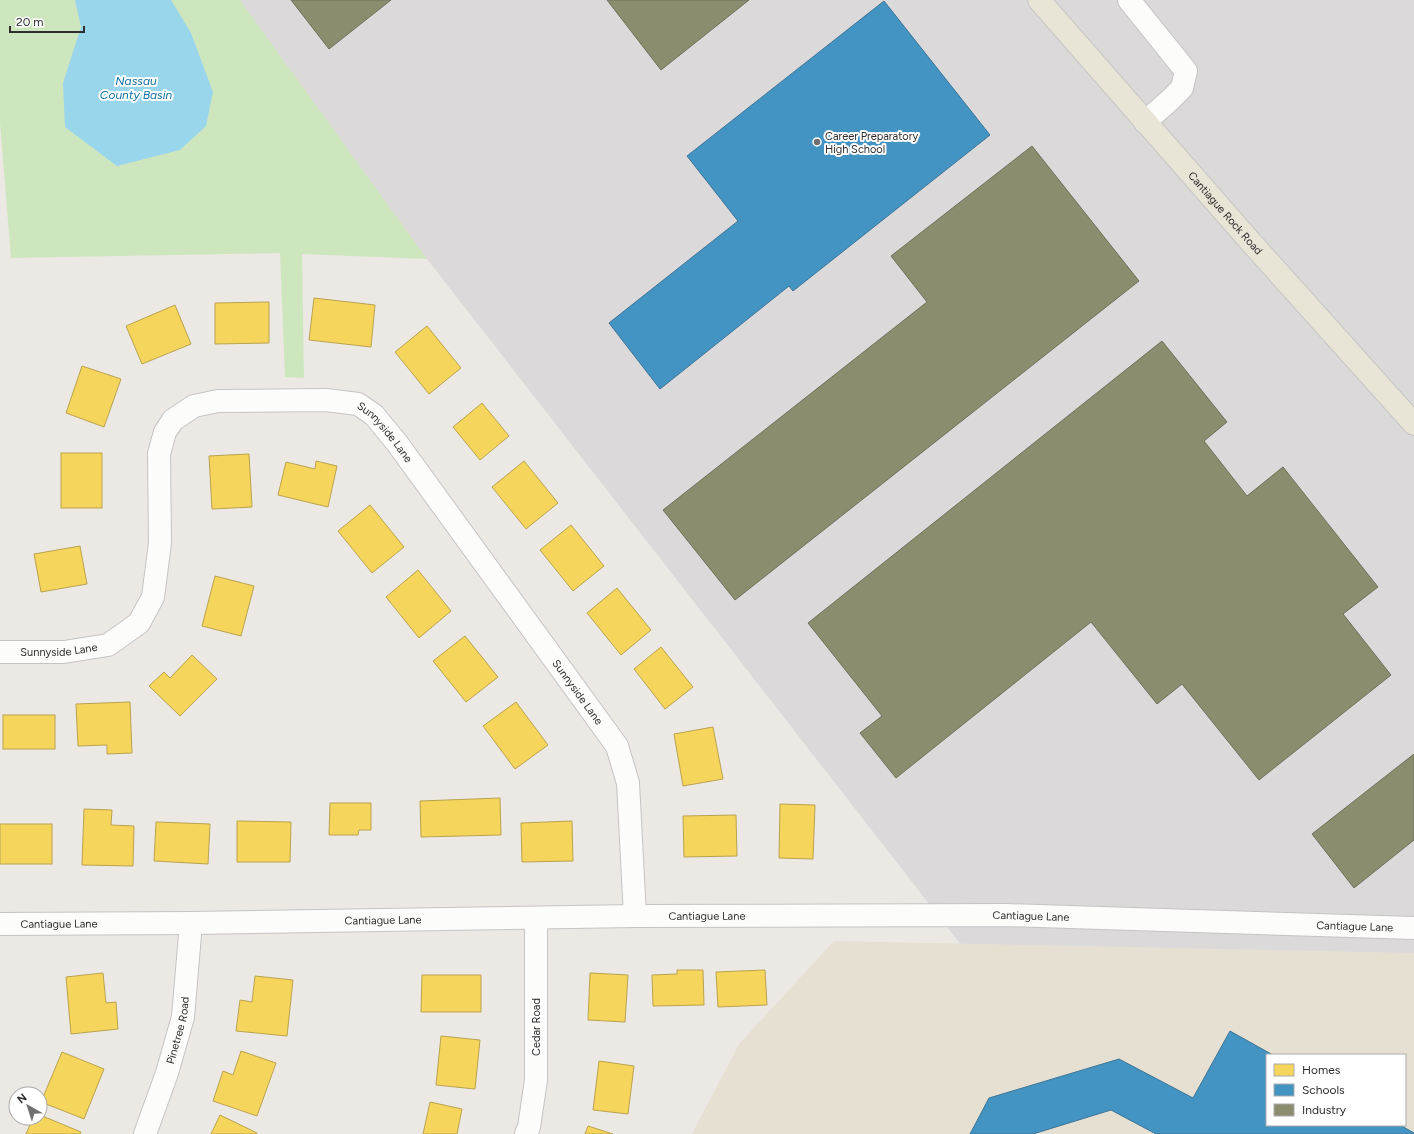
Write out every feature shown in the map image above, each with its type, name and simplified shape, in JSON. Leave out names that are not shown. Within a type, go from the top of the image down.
[{"type":"main road","name":"Cantiague Rock Road","points":[[1039,0],[1259,252],[1414,424]]},
{"type":"street","points":[[1129,0],[1186,71],[1182,88],[1145,122]]},
{"type":"street","name":"Sunnyside Lane","points":[[0,652],[64,652],[108,645],[139,623],[153,597],[160,543],[159,454],[165,432],[173,420],[194,406],[218,401],[326,400],[358,404],[374,415],[397,443],[617,746],[628,783],[635,916]]},
{"type":"street","name":"Cantiague Lane","points":[[0,924],[191,923],[635,916],[1005,915],[1414,928]]},
{"type":"street","name":"Cedar Road","points":[[526,1134],[529,1127],[536,1080],[536,918]]},
{"type":"street","name":"Pinetree Road","points":[[145,1134],[168,1073],[183,1017],[191,923]]},
{"type":"shaded area","points":[[240,0],[1414,0],[1414,1134],[692,1134],[1000,995],[427,259]]},
{"type":"shaded area","points":[[834,941],[1414,953],[1414,1134],[692,1134],[739,1044]]},
{"type":"green space","points":[[0,0],[240,0],[427,259],[302,254],[304,378],[285,377],[280,253],[11,258],[0,123]]},
{"type":"water","name":"Nassau County Basin","points":[[75,0],[171,0],[191,33],[213,92],[206,126],[180,150],[117,166],[65,127],[63,83],[81,27]]},
{"type":"building: Homes","points":[[314,298],[375,305],[371,347],[309,340]]},
{"type":"building: Homes","points":[[269,302],[269,343],[215,344],[215,303]]},
{"type":"building: Homes","points":[[175,305],[191,344],[142,364],[126,326]]},
{"type":"building: Homes","points":[[427,326],[461,368],[429,394],[395,352]]},
{"type":"building: Homes","points":[[82,366],[121,379],[104,427],[66,413]]},
{"type":"building: Homes","points":[[482,403],[509,436],[480,460],[453,427]]},
{"type":"building: Homes","points":[[61,453],[102,453],[102,508],[61,508]]},
{"type":"building: Homes","points":[[249,454],[252,507],[212,509],[209,456]]},
{"type":"building: Homes","points":[[316,461],[337,466],[328,507],[278,495],[286,462],[315,469]]},
{"type":"building: Homes","points":[[524,461],[558,503],[526,529],[492,487]]},
{"type":"building: Homes","points":[[370,505],[404,547],[372,573],[338,531]]},
{"type":"building: Homes","points":[[571,525],[604,566],[573,591],[540,550]]},
{"type":"building: Homes","points":[[80,546],[87,584],[41,592],[34,554]]},
{"type":"building: Homes","points":[[418,570],[451,611],[419,638],[386,597]]},
{"type":"building: Homes","points":[[215,576],[254,586],[241,636],[202,626]]},
{"type":"building: Homes","points":[[617,588],[651,630],[621,655],[587,613]]},
{"type":"building: Homes","points":[[465,636],[498,677],[466,702],[433,661]]},
{"type":"building: Homes","points":[[661,647],[693,687],[665,709],[634,669]]},
{"type":"building: Homes","points":[[192,655],[217,679],[180,716],[149,686],[164,672],[170,678]]},
{"type":"building: Homes","points":[[130,702],[132,753],[107,754],[107,745],[78,746],[76,704]]},
{"type":"building: Homes","points":[[516,702],[548,745],[515,769],[483,726]]},
{"type":"building: Homes","points":[[3,715],[55,715],[55,749],[3,749]]},
{"type":"building: Homes","points":[[713,727],[723,779],[683,786],[674,734]]},
{"type":"building: Homes","points":[[500,798],[501,835],[421,837],[420,801]]},
{"type":"building: Homes","points":[[330,803],[371,803],[371,830],[359,830],[358,835],[329,835]]},
{"type":"building: Homes","points":[[780,804],[815,805],[813,859],[779,858]]},
{"type":"building: Homes","points":[[84,809],[112,810],[111,825],[134,826],[133,866],[82,865]]},
{"type":"building: Homes","points":[[736,815],[737,856],[684,857],[683,816]]},
{"type":"building: Homes","points":[[237,821],[291,822],[290,862],[237,862]]},
{"type":"building: Homes","points":[[572,821],[573,861],[522,862],[521,823]]},
{"type":"building: Homes","points":[[156,822],[210,824],[208,864],[154,861]]},
{"type":"building: Homes","points":[[0,824],[52,824],[52,864],[0,864]]},
{"type":"building: Homes","points":[[677,970],[703,970],[704,1005],[653,1006],[652,975],[677,974]]},
{"type":"building: Homes","points":[[765,970],[767,1005],[718,1007],[716,972]]},
{"type":"building: Homes","points":[[103,973],[106,1003],[116,1002],[118,1029],[71,1034],[66,977]]},
{"type":"building: Homes","points":[[590,973],[628,975],[625,1022],[588,1020]]},
{"type":"building: Homes","points":[[422,975],[481,975],[481,1012],[421,1012]]},
{"type":"building: Homes","points":[[255,976],[293,980],[287,1036],[236,1031],[240,1000],[252,1002]]},
{"type":"building: Homes","points":[[441,1036],[480,1040],[475,1089],[436,1085]]},
{"type":"building: Homes","points":[[241,1051],[276,1063],[257,1116],[213,1101],[223,1071],[233,1075]]},
{"type":"building: Homes","points":[[62,1052],[104,1069],[84,1119],[48,1105],[48,1086]]},
{"type":"building: Homes","points":[[599,1061],[634,1066],[628,1114],[593,1110]]},
{"type":"building: Homes","points":[[430,1102],[462,1109],[457,1134],[423,1134]]},
{"type":"building: Homes","points":[[220,1115],[257,1133],[257,1134],[211,1134]]},
{"type":"building: Homes","points":[[48,1118],[81,1132],[80,1134],[26,1134],[30,1126],[48,1126]]},
{"type":"building: Homes","points":[[588,1126],[613,1134],[585,1134]]},
{"type":"building: Schools","points":[[884,1],[990,135],[793,291],[789,286],[660,389],[609,323],[738,221],[687,156]]},
{"type":"building: Schools","points":[[1230,1031],[1271,1054],[1266,1054],[1266,1126],[1402,1126],[1414,1134],[1156,1134],[1111,1110],[1033,1134],[970,1134],[989,1098],[1119,1059],[1193,1098]]},
{"type":"building: Industry","points":[[291,0],[391,0],[329,49]]},
{"type":"building: Industry","points":[[607,0],[749,0],[661,70]]},
{"type":"building: Industry","points":[[1032,146],[1139,281],[735,600],[663,510],[927,302],[891,256]]},
{"type":"building: Industry","points":[[1162,341],[1227,422],[1204,441],[1247,496],[1283,467],[1378,587],[1343,614],[1391,675],[1259,780],[1182,684],[1157,704],[1091,622],[896,778],[860,733],[882,716],[808,623]]},
{"type":"building: Industry","points":[[1414,754],[1414,840],[1354,888],[1312,834]]},
{"type":"place","name":"Career Preparatory High School","points":[[817,142]]}]
